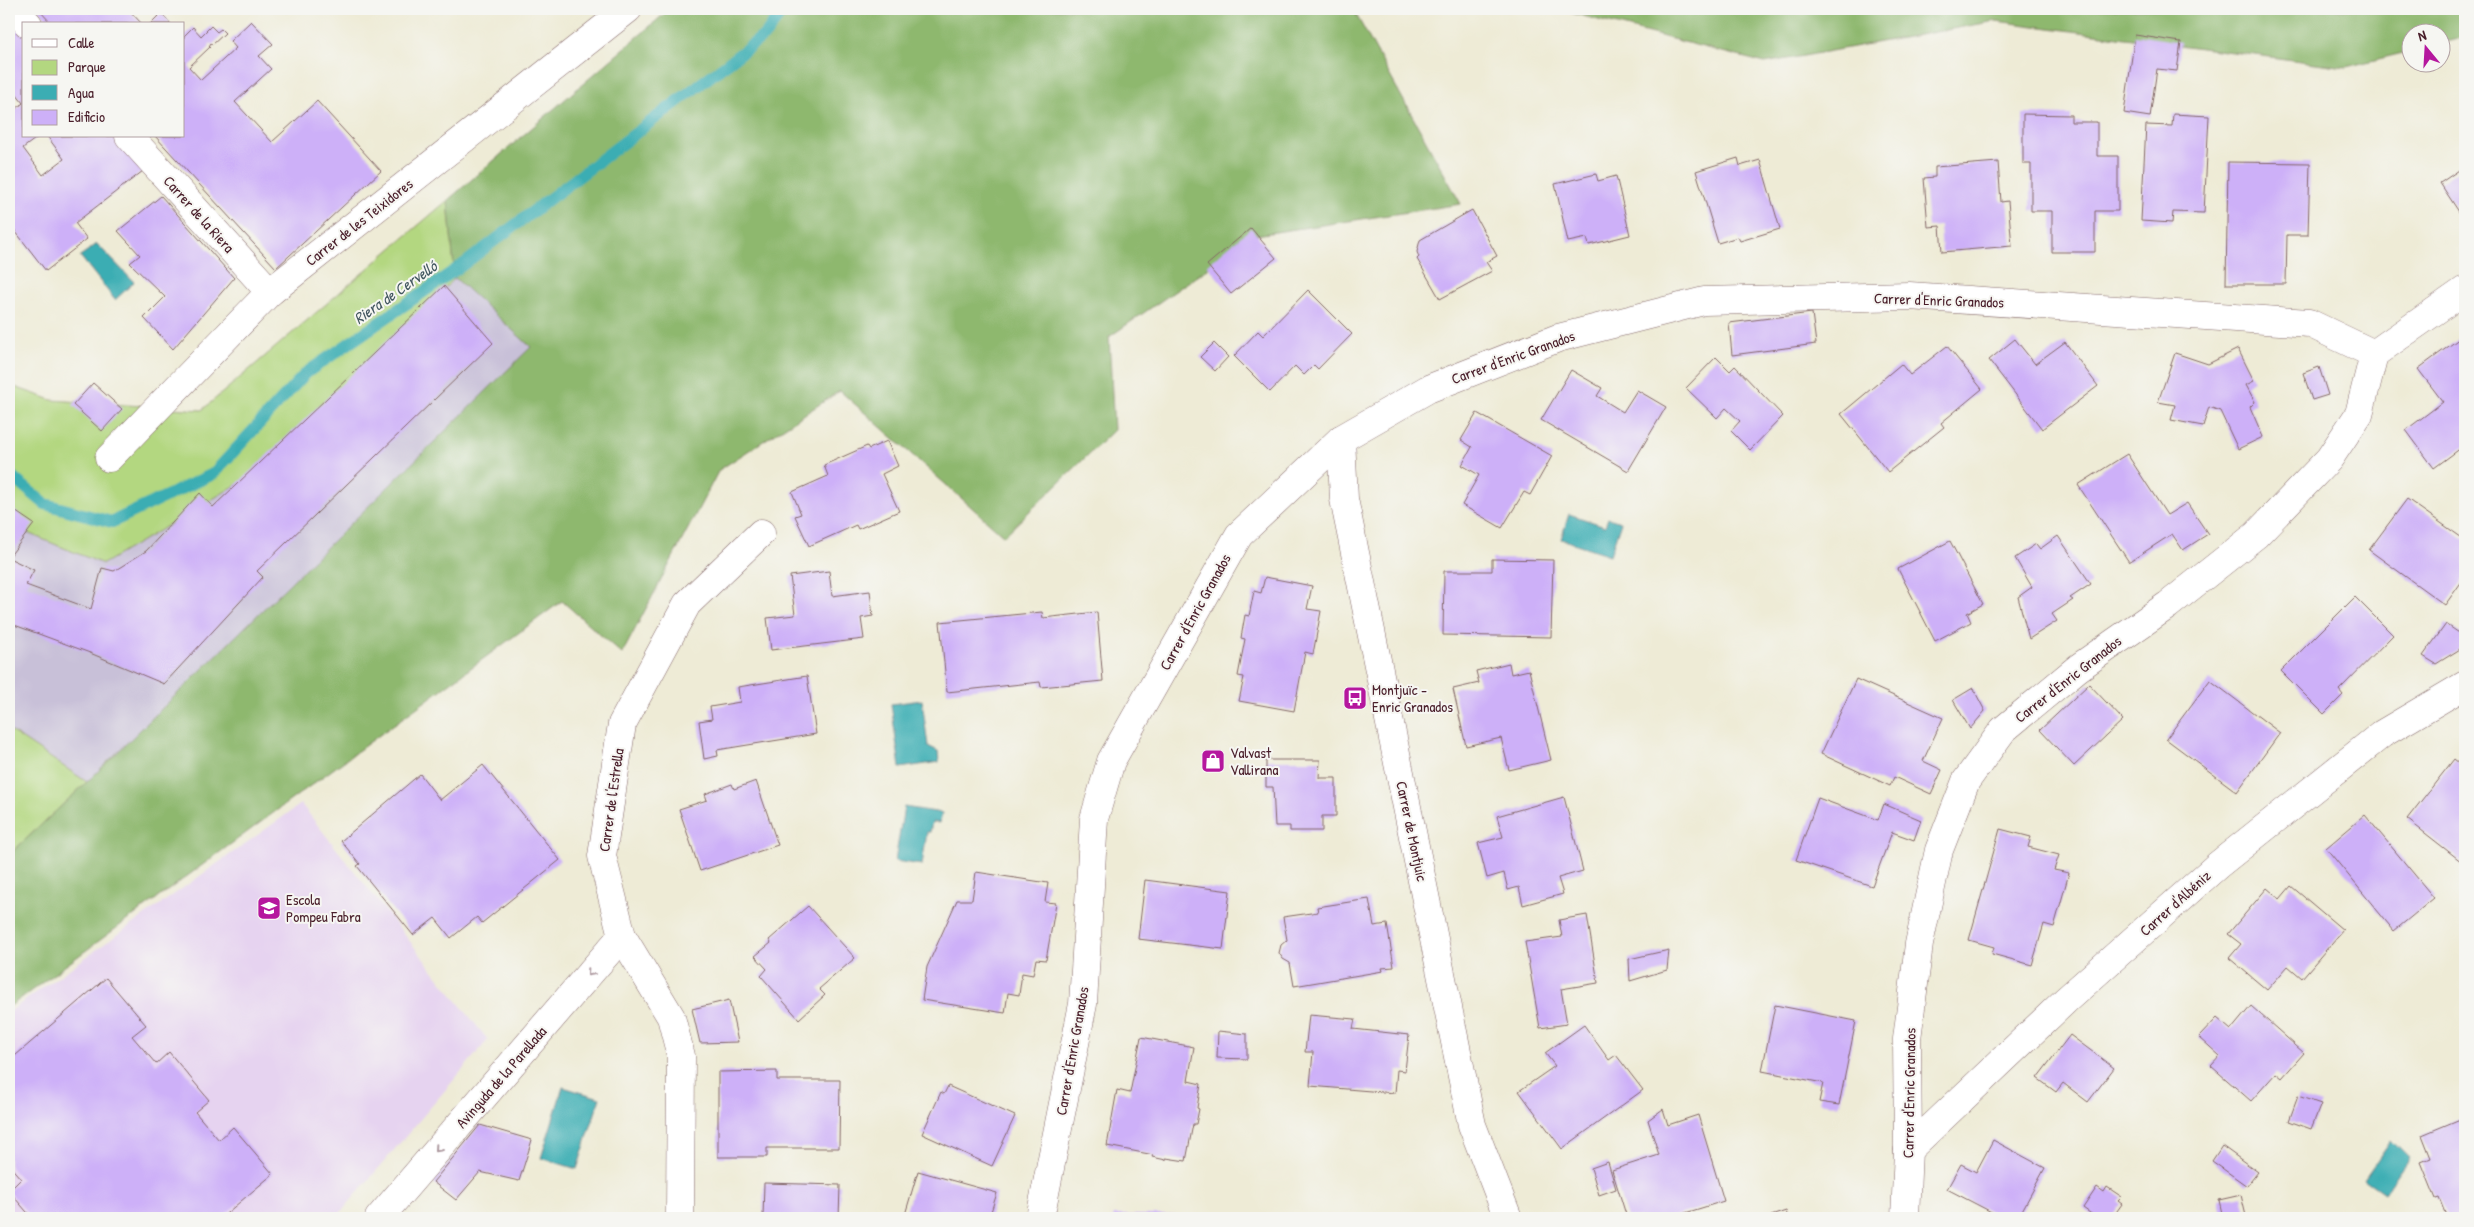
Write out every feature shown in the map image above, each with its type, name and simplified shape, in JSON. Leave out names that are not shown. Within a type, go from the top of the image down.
[{"type":"street","points":[[14,9],[26,22]]},
{"type":"street","name":"Carrer de les Teixidores","points":[[109,458],[270,292],[628,9]]},
{"type":"street","name":"Carrer de la Riera","points":[[131,138],[270,292]]},
{"type":"street","points":[[2374,354],[2465,290]]},
{"type":"street","name":"Carrer d'Enric Granados","points":[[1040,1218],[1083,1004],[1094,819],[1111,761],[1239,535],[1341,438],[1428,389],[1558,338],[1704,301],[1910,296],[2308,323],[2374,354],[2359,414],[2329,459],[2309,480],[2256,535],[2168,605],[2078,668],[2003,730],[1966,782],[1939,850],[1919,944],[1907,1039],[1908,1150],[1905,1218]]},
{"type":"street","name":"Carrer de Montjuic","points":[[1341,438],[1344,499],[1472,1125],[1508,1218]]},
{"type":"street","name":"Carrer de l'Estrella","points":[[680,1218],[681,1056],[671,1017],[622,936],[602,856],[622,724],[687,604],[761,533]]},
{"type":"street","name":"Carrer d'Albéniz","points":[[1908,1150],[2066,1000],[2218,865],[2382,734],[2465,685]]},
{"type":"street","name":"Avinguda de la Parellada","points":[[379,1218],[622,936]]},
{"type":"shaded area","points":[[455,278],[532,347],[87,782],[9,730],[9,532],[15,528],[103,564],[248,478]]},
{"type":"shaded area","name":"Escola Pompeu Fabra","points":[[301,804],[488,1040],[336,1218],[9,1218],[9,1012]]},
{"type":"green space","points":[[670,9],[1353,9],[1461,204],[1256,235],[1109,337],[1114,430],[1004,536],[840,391],[719,470],[622,654],[562,601],[9,1007],[9,855],[87,782],[531,347],[455,278],[448,200]]},
{"type":"green space","points":[[1556,9],[2465,9],[2465,37],[2452,40],[2452,22],[2402,22],[2402,53],[2346,67],[1996,21],[1765,63]]},
{"type":"green space","points":[[448,200],[455,278],[248,478],[103,564],[15,528],[9,532],[9,385],[52,400],[202,410]]},
{"type":"green space","points":[[9,730],[87,782],[9,855]]},
{"type":"water","points":[[97,244],[134,282],[115,300],[80,256]]},
{"type":"water","points":[[1569,514],[1605,526],[1608,518],[1621,522],[1610,555],[1561,539]]},
{"type":"water","points":[[922,700],[928,746],[938,751],[939,762],[900,768],[891,704]]},
{"type":"water","points":[[904,807],[942,813],[940,823],[932,822],[930,832],[927,832],[922,865],[895,861]]},
{"type":"water","points":[[563,1087],[600,1098],[577,1169],[541,1158]]},
{"type":"water","points":[[2391,1140],[2409,1158],[2384,1193],[2364,1179]]},
{"type":"building","points":[[38,9],[128,9],[140,22],[50,22]]},
{"type":"building","points":[[9,12],[22,28],[22,102],[9,85]]},
{"type":"building","points":[[161,13],[169,22],[152,22]]},
{"type":"building","points":[[251,21],[273,44],[259,56],[271,69],[235,102],[272,142],[317,101],[381,171],[276,268],[157,138],[185,138],[185,35],[193,27],[201,36],[211,26],[217,32],[221,29],[225,33],[212,45],[211,43],[210,47],[189,67],[201,80],[236,48],[230,41]]},
{"type":"building","points":[[2135,35],[2181,42],[2177,71],[2157,69],[2150,117],[2124,113]]},
{"type":"building","points":[[22,104],[22,138],[36,138],[23,148],[43,175],[64,159],[48,138],[118,138],[143,171],[75,223],[87,239],[46,271],[9,223],[9,115]]},
{"type":"building","points":[[2023,114],[2071,115],[2071,122],[2097,122],[2097,156],[2118,156],[2118,211],[2095,211],[2095,252],[2052,252],[2052,211],[2031,211],[2031,164],[2023,164]]},
{"type":"building","points":[[2173,114],[2209,116],[2204,213],[2173,212],[2172,223],[2141,221],[2146,125],[2172,126]]},
{"type":"building","points":[[1738,158],[1740,166],[1760,160],[1780,229],[1740,241],[1738,237],[1718,243],[1696,171]]},
{"type":"building","points":[[1998,162],[2001,202],[2008,201],[2012,246],[1942,252],[1940,226],[1928,227],[1924,178],[1935,177],[1935,167]]},
{"type":"building","points":[[2228,162],[2310,163],[2308,235],[2287,235],[2286,284],[2226,284]]},
{"type":"building","points":[[2465,166],[2465,221],[2440,183]]},
{"type":"building","points":[[1596,174],[1598,181],[1616,176],[1630,235],[1589,245],[1587,238],[1568,242],[1555,184]]},
{"type":"building","points":[[161,196],[234,278],[173,349],[144,318],[165,297],[130,263],[140,255],[118,231]]},
{"type":"building","points":[[1472,210],[1497,256],[1486,262],[1492,271],[1440,299],[1417,259],[1419,257],[1417,252],[1420,240]]},
{"type":"building","points":[[1251,228],[1276,258],[1231,294],[1207,265]]},
{"type":"building","points":[[444,286],[493,343],[257,571],[263,577],[164,684],[90,653],[9,623],[9,558],[34,570],[26,585],[91,609],[102,568],[114,571],[146,551],[200,493],[213,507]]},
{"type":"building","points":[[1308,290],[1352,334],[1318,369],[1314,365],[1304,375],[1295,366],[1270,392],[1234,356],[1258,331],[1263,336]]},
{"type":"building","points":[[1812,313],[1816,344],[1732,355],[1729,323]]},
{"type":"building","points":[[2460,338],[2465,345],[2465,445],[2434,468],[2406,430],[2443,402],[2418,369]]},
{"type":"building","points":[[2015,339],[2035,364],[2065,342],[2098,386],[2042,429],[1989,360]]},
{"type":"building","points":[[1214,343],[1228,357],[1215,371],[1200,357]]},
{"type":"building","points":[[1947,346],[1982,389],[1941,423],[1944,427],[1888,472],[1841,414],[1901,364],[1910,375]]},
{"type":"building","points":[[2238,349],[2254,381],[2246,385],[2255,402],[2250,407],[2263,437],[2238,449],[2220,411],[2209,407],[2203,426],[2171,420],[2175,405],[2158,402],[2175,353],[2208,364]]},
{"type":"building","points":[[1716,357],[1730,371],[1735,366],[1783,416],[1750,450],[1731,431],[1740,421],[1726,408],[1717,418],[1686,388]]},
{"type":"building","points":[[2319,367],[2328,395],[2312,400],[2303,373]]},
{"type":"building","points":[[1571,370],[1602,388],[1597,396],[1623,412],[1637,390],[1666,407],[1628,471],[1541,420]]},
{"type":"building","points":[[93,383],[122,409],[102,431],[73,405]]},
{"type":"building","points":[[1477,413],[1552,456],[1530,495],[1524,492],[1502,528],[1462,505],[1479,475],[1462,465],[1472,447],[1461,440]]},
{"type":"building","points":[[887,441],[898,466],[882,474],[899,511],[858,529],[856,525],[809,546],[795,516],[801,514],[792,492],[828,476],[824,465],[867,446],[869,449]]},
{"type":"building","points":[[2127,454],[2167,515],[2187,503],[2208,534],[2183,550],[2172,534],[2129,562],[2078,485]]},
{"type":"building","points":[[2407,499],[2465,540],[2465,577],[2445,605],[2369,550]]},
{"type":"building","points":[[9,507],[34,524],[9,557]]},
{"type":"building","points":[[2058,536],[2091,584],[2070,598],[2073,600],[2052,614],[2057,621],[2029,639],[2018,597],[2032,587],[2015,558],[2036,544],[2040,549]]},
{"type":"building","points":[[1950,541],[1983,604],[1967,613],[1971,622],[1935,641],[1898,569]]},
{"type":"building","points":[[1492,559],[1553,560],[1551,637],[1443,635],[1444,571],[1492,571]]},
{"type":"building","points":[[829,571],[832,596],[870,591],[873,616],[861,618],[864,639],[771,650],[767,618],[795,615],[790,576]]},
{"type":"building","points":[[1265,577],[1312,586],[1307,609],[1321,611],[1313,654],[1305,652],[1294,711],[1239,701],[1244,677],[1238,676],[1245,639],[1241,638],[1245,615],[1249,616],[1254,591],[1261,593]]},
{"type":"building","points":[[2355,597],[2393,635],[2339,690],[2343,695],[2324,714],[2281,671]]},
{"type":"building","points":[[1042,612],[1043,618],[1097,612],[1103,681],[1041,687],[1040,682],[947,692],[940,622]]},
{"type":"building","points":[[2446,624],[2465,637],[2465,646],[2436,664],[2423,656]]},
{"type":"building","points":[[1509,663],[1511,674],[1529,670],[1551,760],[1509,770],[1501,738],[1466,746],[1453,689],[1479,683],[1476,671]]},
{"type":"building","points":[[807,676],[816,734],[717,750],[718,756],[704,759],[699,721],[712,719],[710,707],[740,702],[738,687]]},
{"type":"building","points":[[1856,679],[1943,718],[1923,761],[1942,770],[1931,794],[1894,777],[1890,786],[1821,754]]},
{"type":"building","points":[[2210,680],[2280,733],[2237,792],[2166,739]]},
{"type":"building","points":[[2089,684],[2123,720],[2074,766],[2040,730]]},
{"type":"building","points":[[1973,688],[1985,711],[1970,729],[1953,700]]},
{"type":"building","points":[[2454,759],[2465,768],[2465,858],[2462,862],[2407,819]]},
{"type":"building","points":[[1266,760],[1320,760],[1319,778],[1336,778],[1336,816],[1322,816],[1322,831],[1290,831],[1290,826],[1275,826],[1273,787],[1266,787]]},
{"type":"building","points":[[483,765],[560,860],[482,923],[477,917],[451,938],[435,918],[413,935],[357,866],[360,864],[341,841],[420,774],[440,800]]},
{"type":"building","points":[[756,781],[778,845],[700,871],[679,809],[707,800],[705,794],[732,784],[734,789]]},
{"type":"building","points":[[1564,797],[1583,871],[1558,878],[1563,894],[1523,905],[1519,887],[1508,890],[1504,873],[1487,878],[1478,843],[1503,837],[1497,816]]},
{"type":"building","points":[[1818,798],[1878,820],[1884,804],[1921,820],[1914,840],[1892,832],[1872,886],[1796,860]]},
{"type":"building","points":[[2365,815],[2434,898],[2394,931],[2326,848]]},
{"type":"building","points":[[2000,829],[2031,837],[2028,847],[2059,855],[2054,870],[2069,873],[2054,927],[2044,924],[2032,965],[1992,954],[1994,947],[1969,940]]},
{"type":"building","points":[[976,872],[1048,883],[1045,902],[1056,903],[1046,960],[1036,959],[1033,975],[1022,973],[1019,995],[1008,993],[1005,1013],[922,1000],[927,967],[957,900],[972,900]]},
{"type":"building","points":[[1145,880],[1230,891],[1223,949],[1138,939]]},
{"type":"building","points":[[2291,886],[2343,930],[2302,978],[2288,966],[2267,990],[2229,958],[2241,944],[2228,934],[2267,888],[2280,899]]},
{"type":"building","points":[[1369,899],[1374,926],[1387,924],[1394,967],[1382,968],[1383,971],[1294,986],[1290,963],[1283,959],[1279,953],[1281,945],[1287,940],[1283,917],[1318,912],[1317,907]]},
{"type":"building","points":[[808,906],[855,958],[819,989],[825,995],[799,1019],[761,976],[767,969],[755,956],[771,943],[769,940]]},
{"type":"building","points":[[1587,915],[1598,983],[1561,989],[1567,1024],[1540,1028],[1525,942],[1562,937],[1559,920]]},
{"type":"building","points":[[1669,950],[1667,970],[1630,981],[1629,959]]},
{"type":"building","points":[[106,978],[146,1025],[132,1036],[156,1064],[169,1052],[209,1100],[195,1112],[219,1140],[233,1127],[273,1174],[221,1218],[32,1218],[9,1191],[21,1179],[9,1165],[9,1061]]},
{"type":"building","points":[[729,1000],[738,1042],[700,1043],[692,1009]]},
{"type":"building","points":[[1775,1005],[1856,1021],[1839,1105],[1819,1102],[1823,1083],[1762,1071]]},
{"type":"building","points":[[2251,1006],[2304,1053],[2282,1078],[2276,1073],[2251,1101],[2211,1066],[2220,1056],[2199,1037],[2217,1018],[2231,1030]]},
{"type":"building","points":[[1309,1015],[1355,1019],[1353,1029],[1409,1035],[1405,1071],[1397,1070],[1395,1093],[1310,1086],[1313,1052],[1305,1052]]},
{"type":"building","points":[[1584,1025],[1609,1060],[1616,1055],[1643,1090],[1562,1149],[1519,1091],[1555,1066],[1545,1053]]},
{"type":"building","points":[[1218,1031],[1247,1034],[1247,1059],[1217,1058]]},
{"type":"building","points":[[2070,1035],[2114,1068],[2088,1102],[2063,1083],[2056,1092],[2037,1078]]},
{"type":"building","points":[[1141,1037],[1194,1047],[1188,1081],[1201,1084],[1197,1108],[1199,1109],[1196,1124],[1193,1124],[1186,1161],[1166,1158],[1166,1160],[1152,1157],[1153,1155],[1149,1154],[1107,1146],[1117,1090],[1130,1093]]},
{"type":"building","points":[[777,1071],[777,1080],[840,1080],[839,1148],[767,1148],[767,1157],[718,1157],[718,1072]]},
{"type":"building","points":[[948,1086],[1015,1116],[992,1166],[922,1134],[941,1092],[944,1094]]},
{"type":"building","points":[[2298,1096],[2321,1104],[2311,1129],[2289,1121]]},
{"type":"building","points":[[1663,1109],[1668,1125],[1698,1115],[1724,1201],[1669,1218],[1627,1218],[1612,1170],[1659,1155],[1648,1120]]},
{"type":"building","points":[[2465,1117],[2465,1218],[2447,1218],[2439,1198],[2436,1199],[2421,1162],[2431,1158],[2422,1135]]},
{"type":"building","points":[[480,1125],[532,1140],[519,1181],[480,1172],[456,1200],[433,1182]]},
{"type":"building","points":[[1993,1140],[2045,1168],[2018,1218],[2003,1218],[1947,1189],[1961,1164],[1976,1172]]},
{"type":"building","points":[[2222,1146],[2258,1172],[2247,1186],[2212,1161]]},
{"type":"building","points":[[1608,1162],[1616,1189],[1599,1195],[1591,1168]]},
{"type":"building","points":[[918,1171],[997,1193],[989,1218],[904,1218]]},
{"type":"building","points":[[764,1183],[840,1185],[839,1218],[763,1218]]},
{"type":"building","points":[[2097,1187],[2104,1192],[2107,1187],[2122,1197],[2118,1201],[2122,1204],[2112,1218],[2097,1218],[2083,1208]]},
{"type":"building","points":[[2241,1195],[2246,1216],[2223,1218],[2219,1200]]},
{"type":"building","points":[[1786,1211],[1788,1218],[1772,1218],[1771,1216]]},
{"type":"building","points":[[1113,1215],[1194,1215],[1194,1218],[1113,1218]]},
{"type":"waterway","name":"Riera de Cervelló","points":[[9,474],[45,504],[112,522],[213,474],[306,373],[464,264],[766,34],[784,9]]},
{"type":"place","name":"Montjuïc - Enric Granados","points":[[1355,698]]},
{"type":"place","name":"Valvast Vallirana","points":[[1213,761]]},
{"type":"place","name":"Escola Pompeu Fabra","points":[[269,908]]}]
